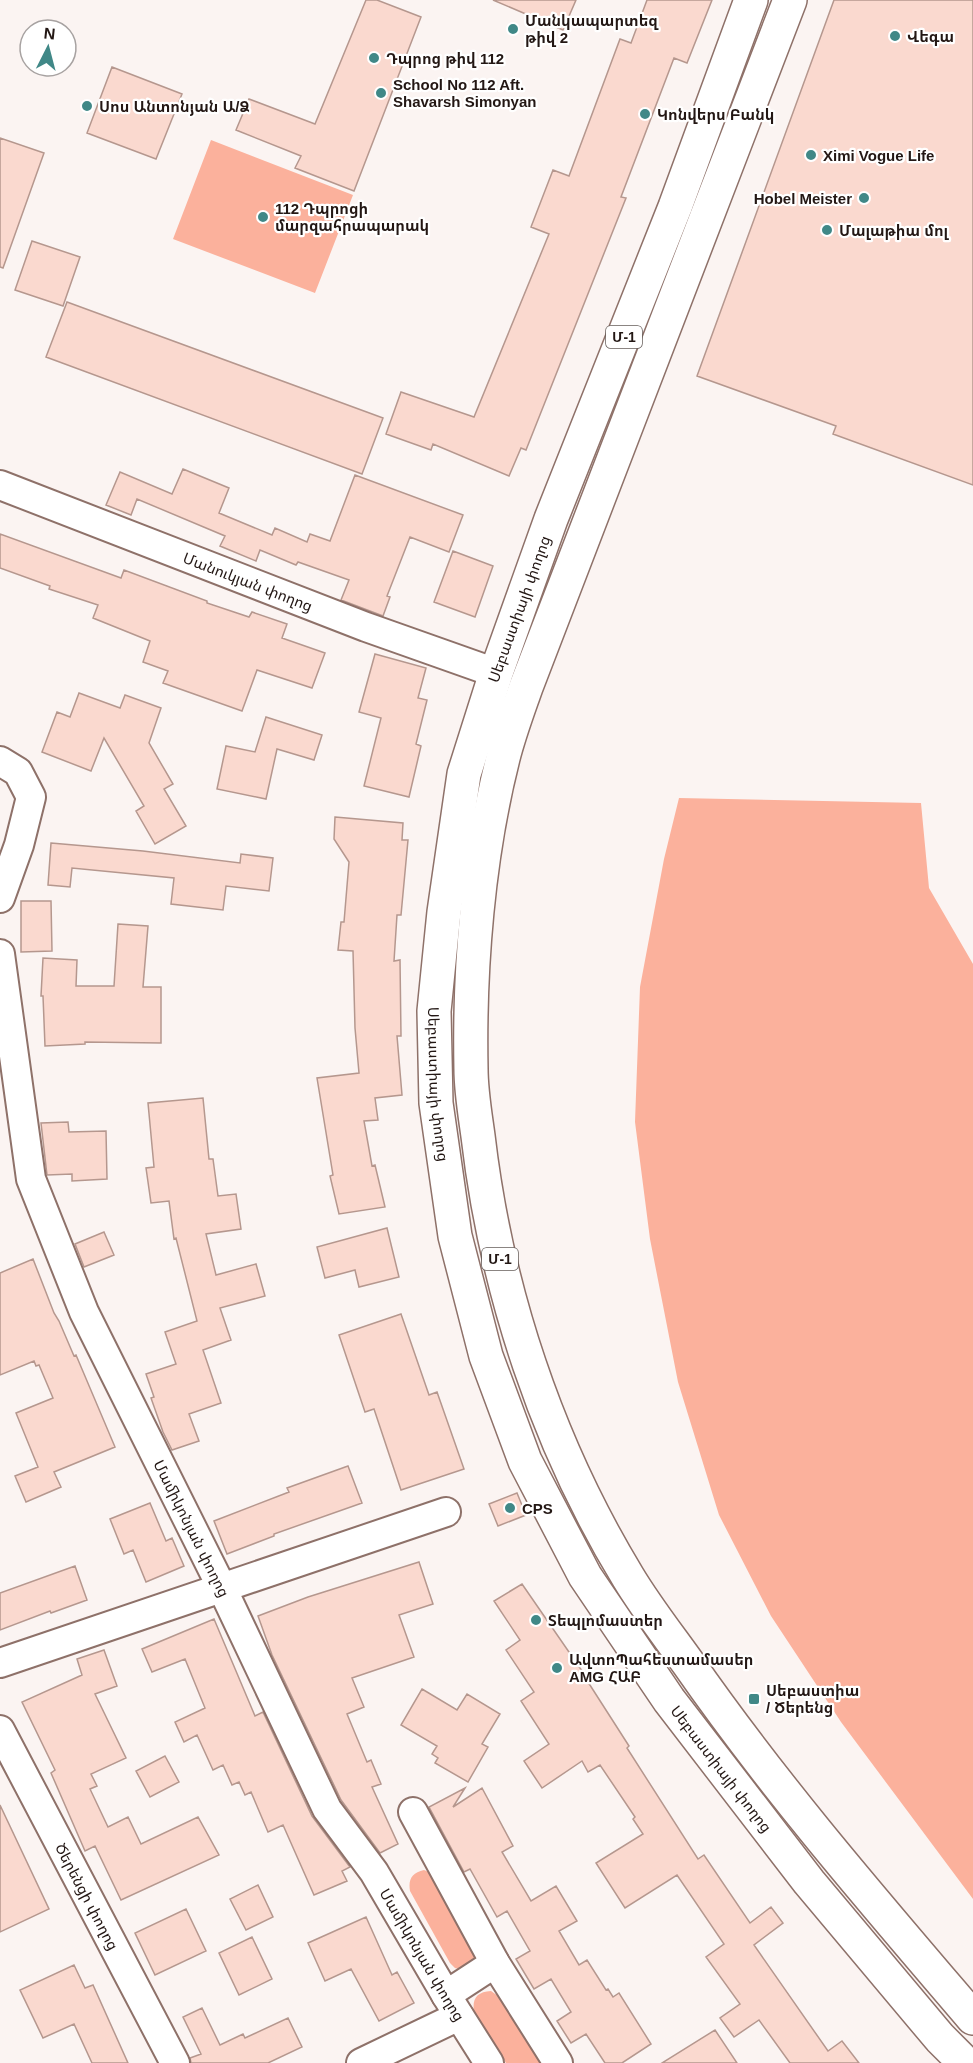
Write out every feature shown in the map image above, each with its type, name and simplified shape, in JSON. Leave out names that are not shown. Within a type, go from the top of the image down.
[{"type":"main road","name":"Սեբաստիայի փողոց","points":[[751,0],[675,207],[551,519],[496,673],[464,774],[444,912],[434,1011],[436,1103],[455,1236],[486,1356],[525,1461],[585,1576],[669,1700],[809,1882],[940,2038],[965,2063]]},
{"type":"main road","name":"Սեբաստիայի փողոց","points":[[790,0],[531,676],[503,755],[487,833],[474,955],[470,1072],[484,1186],[505,1279],[531,1372],[586,1503],[630,1579],[737,1732],[840,1863],[973,2018]]},
{"type":"street","name":"Մանուկյան փողոց","points":[[0,485],[355,622],[496,673]]},
{"type":"street","points":[[0,761],[18,772],[31,797],[19,845],[0,898]]},
{"type":"street","name":"Մամիկոնյան փողոց","points":[[0,954],[31,1179],[84,1312],[222,1588],[327,1809],[374,1872],[452,2006],[489,2063]]},
{"type":"street","points":[[0,1663],[446,1512]]},
{"type":"street","name":"Ծերենցի փողոց","points":[[0,1730],[175,2063]]},
{"type":"street","points":[[413,1812],[495,1964],[558,2063]]},
{"type":"street","points":[[361,2063],[452,2006],[495,1964]]},
{"type":"shaded area","name":"112 Դպրոցի մարզահրապարակ","points":[[211,140],[353,195],[315,293],[173,239]]},
{"type":"shaded area","points":[[679,798],[921,803],[929,888],[973,964],[973,1899],[841,1722],[771,1616],[719,1515],[678,1382],[650,1239],[635,1122],[640,987],[664,859]]},
{"type":"shaded area","points":[[424,1870],[431,1873],[476,1955],[474,1962],[462,1970],[450,1963],[410,1891],[412,1877]]},
{"type":"shaded area","points":[[491,1991],[498,1996],[540,2063],[506,2063],[474,2012],[476,1997]]},
{"type":"building","name":"Դպրոց թիվ 112","points":[[366,0],[377,0],[421,17],[354,191],[295,168],[301,156],[236,130],[249,99],[315,124]]},
{"type":"building","points":[[493,0],[576,0],[563,30]]},
{"type":"building","points":[[647,0],[712,0],[687,63],[674,58],[621,197],[626,198],[526,450],[521,448],[509,476],[433,444],[431,450],[386,434],[401,392],[474,417],[549,234],[531,227],[553,170],[569,176],[620,39],[631,43]]},
{"type":"building","name":"Մալաթիա մոլ","points":[[834,0],[973,0],[973,485],[833,434],[836,426],[697,376]]},
{"type":"building","points":[[112,67],[182,94],[156,159],[87,133]]},
{"type":"building","points":[[0,138],[44,153],[3,268],[0,267]]},
{"type":"building","points":[[32,241],[80,257],[63,306],[15,290]]},
{"type":"building","points":[[67,302],[383,418],[362,474],[46,357]]},
{"type":"building","points":[[183,469],[229,488],[219,513],[272,535],[275,528],[307,542],[310,534],[330,541],[355,475],[463,515],[449,552],[410,537],[387,596],[390,597],[383,616],[341,600],[349,580],[298,562],[296,565],[260,550],[256,561],[220,546],[225,536],[137,499],[131,515],[106,505],[120,472],[172,494]]},
{"type":"building","points":[[0,534],[121,578],[124,570],[249,617],[252,612],[287,624],[282,638],[325,653],[312,688],[257,670],[242,711],[163,683],[168,671],[143,662],[150,641],[93,618],[98,605],[49,589],[50,586],[0,568]]},
{"type":"building","points":[[453,551],[493,566],[475,617],[434,602]]},
{"type":"building","points":[[375,654],[426,668],[418,698],[427,700],[416,744],[421,746],[409,797],[364,786],[381,718],[359,712]]},
{"type":"building","points":[[79,693],[120,708],[125,695],[161,708],[149,743],[173,784],[164,789],[186,826],[155,844],[136,811],[144,806],[104,738],[91,771],[42,752],[57,712],[70,717]]},
{"type":"building","points":[[266,717],[322,735],[314,760],[277,749],[266,799],[217,789],[226,746],[255,752]]},
{"type":"building","points":[[335,817],[403,823],[402,840],[408,840],[401,915],[397,915],[394,961],[400,960],[401,1036],[397,1036],[402,1095],[375,1098],[378,1120],[364,1121],[372,1166],[375,1165],[385,1207],[339,1214],[330,1176],[333,1175],[317,1078],[359,1073],[353,951],[338,950],[341,922],[344,922],[349,862],[334,839]]},
{"type":"building","points":[[51,843],[240,863],[241,854],[273,858],[269,891],[226,886],[223,910],[171,904],[174,878],[72,868],[70,887],[48,885]]},
{"type":"building","points":[[21,901],[51,901],[52,951],[21,952]]},
{"type":"building","points":[[118,924],[148,926],[143,987],[161,987],[161,1043],[85,1042],[85,1044],[45,1046],[43,996],[41,996],[43,958],[77,960],[76,986],[114,986]]},
{"type":"building","points":[[203,1098],[209,1159],[213,1159],[218,1196],[236,1194],[241,1229],[206,1234],[216,1275],[256,1264],[265,1296],[220,1308],[231,1340],[203,1350],[221,1403],[189,1414],[199,1441],[172,1450],[151,1398],[154,1397],[146,1374],[176,1364],[165,1332],[197,1321],[176,1238],[174,1239],[169,1201],[151,1203],[146,1168],[154,1167],[148,1103]]},
{"type":"building","points":[[68,1122],[69,1132],[106,1131],[107,1179],[72,1181],[72,1174],[47,1175],[41,1123]]},
{"type":"building","points":[[387,1228],[399,1277],[359,1287],[355,1270],[325,1278],[317,1247]]},
{"type":"building","points":[[104,1232],[114,1255],[84,1267],[75,1244]]},
{"type":"building","points":[[33,1259],[54,1313],[74,1356],[76,1355],[115,1447],[54,1472],[61,1487],[26,1502],[15,1476],[38,1467],[16,1413],[53,1398],[39,1365],[36,1366],[34,1361],[0,1375],[0,1273]]},
{"type":"building","points":[[401,1314],[429,1395],[437,1392],[464,1469],[401,1490],[374,1409],[365,1412],[339,1335]]},
{"type":"building","points":[[348,1466],[362,1503],[274,1534],[274,1536],[227,1554],[214,1521],[289,1492],[287,1488]]},
{"type":"building","points":[[517,1493],[526,1515],[498,1526],[489,1504]]},
{"type":"building","points":[[150,1503],[166,1541],[172,1538],[184,1566],[146,1582],[133,1550],[124,1554],[110,1519]]},
{"type":"building","points":[[419,1562],[433,1604],[399,1615],[414,1657],[352,1678],[364,1707],[347,1714],[367,1762],[371,1760],[381,1784],[372,1787],[398,1844],[380,1853],[341,1800],[272,1655],[258,1616],[308,1597]]},
{"type":"building","points":[[75,1566],[87,1600],[0,1630],[0,1593]]},
{"type":"building","points":[[522,1584],[589,1681],[629,1746],[627,1748],[698,1859],[704,1855],[750,1923],[771,1907],[783,1923],[754,1945],[828,2051],[842,2041],[859,2063],[790,2063],[759,2020],[734,2037],[720,2018],[740,2004],[706,1957],[724,1944],[677,1875],[625,1908],[596,1863],[643,1834],[633,1819],[635,1817],[600,1765],[588,1772],[582,1761],[542,1788],[524,1761],[549,1744],[521,1701],[534,1692],[506,1650],[520,1640],[494,1601]]},
{"type":"building","points":[[214,1619],[255,1716],[263,1712],[312,1816],[350,1867],[342,1871],[347,1881],[314,1895],[283,1825],[268,1832],[251,1792],[245,1795],[239,1782],[232,1785],[223,1765],[213,1770],[197,1735],[184,1742],[175,1722],[205,1708],[185,1659],[152,1672],[142,1649]]},
{"type":"building","points":[[104,1650],[117,1686],[95,1694],[126,1758],[91,1774],[97,1786],[90,1789],[108,1827],[128,1817],[141,1844],[198,1817],[219,1855],[121,1900],[95,1846],[85,1851],[51,1773],[55,1770],[22,1702],[82,1675],[77,1659]]},
{"type":"building","points":[[422,1689],[457,1710],[467,1694],[500,1714],[482,1744],[488,1747],[468,1782],[435,1763],[438,1758],[432,1754],[437,1746],[401,1725]]},
{"type":"building","points":[[165,1756],[179,1782],[150,1797],[136,1771]]},
{"type":"building","points":[[465,1788],[453,1807],[482,1788],[513,1846],[502,1852],[531,1901],[556,1886],[577,1921],[559,1931],[579,1965],[587,1960],[606,1990],[608,1989],[613,1997],[619,1993],[651,2044],[622,2063],[605,2063],[586,2034],[571,2043],[557,2021],[571,2012],[551,1979],[534,1989],[516,1959],[530,1951],[507,1911],[497,1917],[470,1869],[464,1872],[429,1807]]},
{"type":"building","points":[[0,1805],[49,1909],[0,1932]]},
{"type":"building","points":[[258,1885],[273,1917],[246,1930],[230,1899]]},
{"type":"building","points":[[186,1909],[206,1951],[155,1975],[135,1933]]},
{"type":"building","points":[[366,1917],[392,1975],[397,1972],[414,2003],[379,2021],[351,1969],[325,1981],[308,1943]]},
{"type":"building","points":[[252,1937],[272,1979],[239,1995],[219,1953]]},
{"type":"building","points":[[74,1965],[85,1988],[93,1985],[128,2063],[92,2063],[74,2024],[43,2038],[20,1990]]},
{"type":"building","points":[[202,2008],[220,2045],[243,2034],[245,2038],[288,2018],[302,2047],[268,2063],[191,2063],[190,2058],[201,2054],[183,2017]]},
{"type":"building","points":[[715,2030],[737,2063],[662,2063]]},
{"type":"place","name":"Մանկապարտեզ թիվ 2","points":[[513,29]]},
{"type":"place","name":"Վեգա","points":[[895,36]]},
{"type":"place","name":"Դպրոց թիվ 112","points":[[374,58]]},
{"type":"place","name":"School No 112 Aft. Shavarsh Simonyan","points":[[381,93]]},
{"type":"place","name":"Սոս Անտոնյան Ա/Ձ","points":[[87,106]]},
{"type":"place","name":"Կոնվերս Բանկ","points":[[645,114]]},
{"type":"place","name":"Ximi Vogue Life","points":[[811,155]]},
{"type":"place","name":"Hobel Meister","points":[[864,198]]},
{"type":"place","name":"112 Դպրոցի մարզահրապարակ","points":[[263,217]]},
{"type":"place","name":"Մալաթիա մոլ","points":[[827,230]]},
{"type":"place","name":"CPS","points":[[510,1508]]},
{"type":"place","name":"Տեպլոմաստեր","points":[[536,1620]]},
{"type":"place","name":"ԱվտոՊահեստամասեր AMG ՀԱԲ","points":[[557,1668]]},
{"type":"place","name":"Սեբաստիա / Ծերենց","points":[[754,1699]]}]
